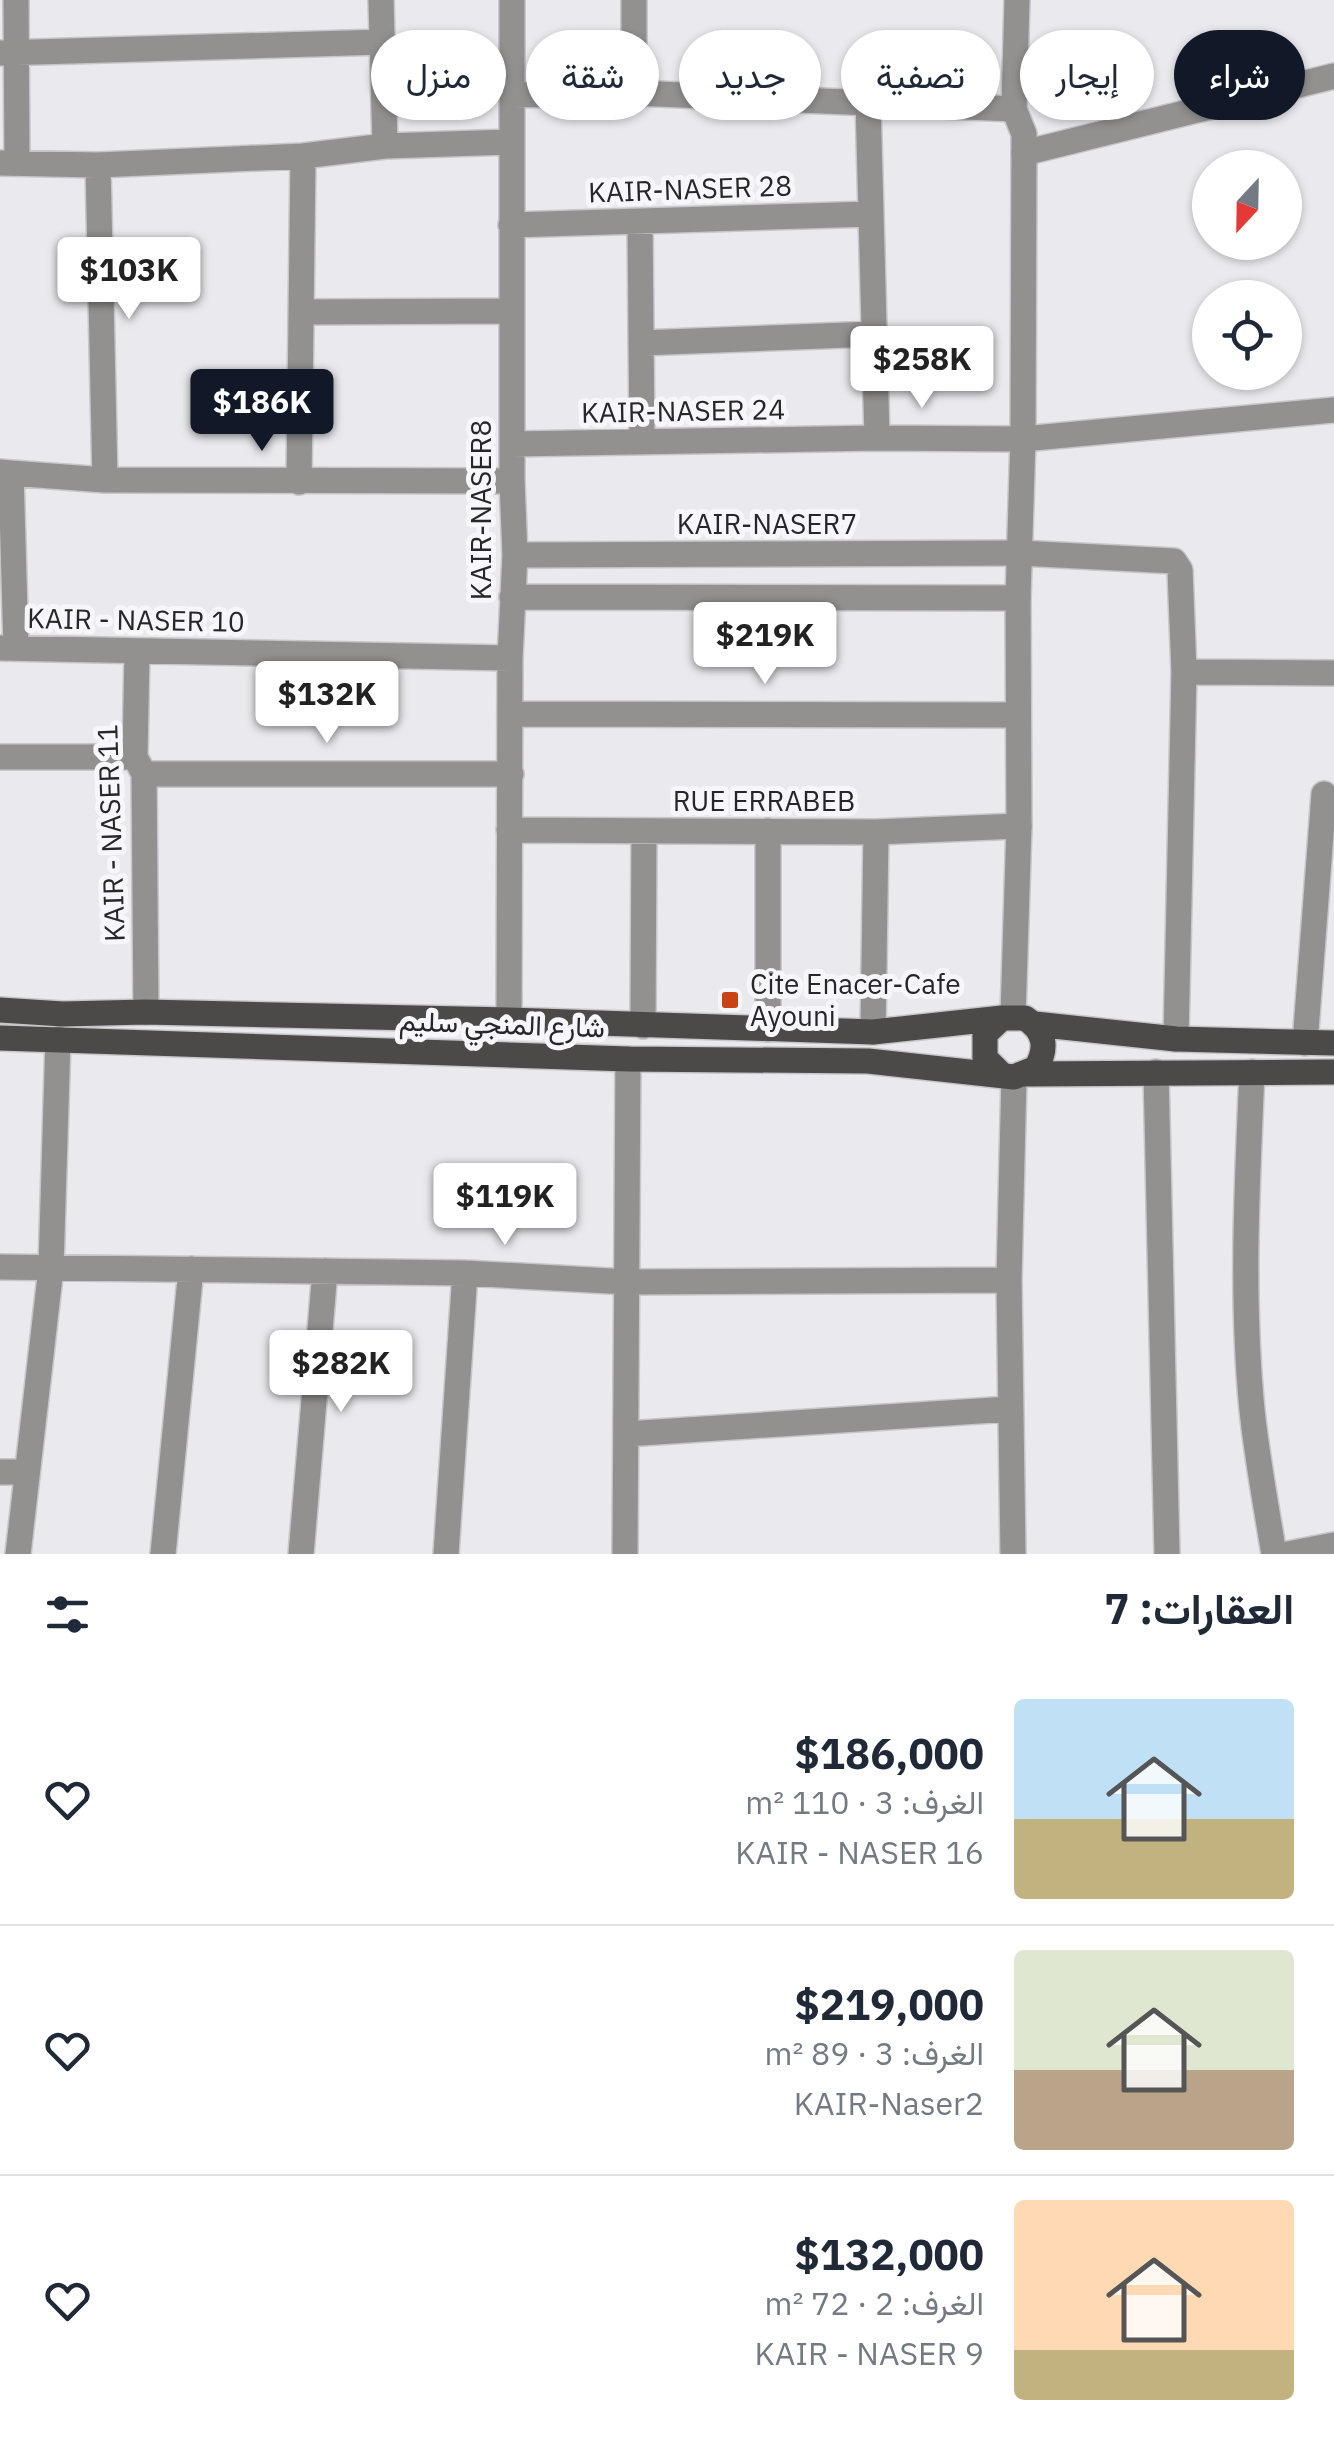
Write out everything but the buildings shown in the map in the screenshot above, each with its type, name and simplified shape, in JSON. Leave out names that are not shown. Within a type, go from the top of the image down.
[{"type":"main road","name":"شارع المنجي سليم","points":[[0,1010],[873,1032],[1017,1019],[1176,1039],[1334,1043]]},
{"type":"main road","points":[[1017,1019],[1042,1034],[1042,1058],[1014,1075],[992,1068],[983,1046],[985,1034],[1017,1019]]},
{"type":"main road","name":"شارع المنجي سليم","points":[[0,1038],[628,1059],[868,1060],[1014,1075],[1334,1072]]},
{"type":"street","points":[[16,0],[8,53],[9,162],[98,165],[303,156],[385,146],[511,142]]},
{"type":"street","points":[[381,0],[382,30]]},
{"type":"street","name":"KAIR-NASER8","points":[[509,1020],[510,658],[515,555],[512,0]]},
{"type":"street","points":[[634,0],[634,30]]},
{"type":"street","points":[[1017,1019],[1024,153],[1024,134],[1014,109],[1018,0]]},
{"type":"street","points":[[8,53],[371,42]]},
{"type":"street","points":[[1024,153],[1334,76]]},
{"type":"street","points":[[659,94],[841,100]]},
{"type":"street","points":[[512,95],[526,95]]},
{"type":"street","points":[[1000,108],[1014,109]]},
{"type":"street","points":[[384,120],[385,146]]},
{"type":"street","points":[[869,120],[877,438]]},
{"type":"street","points":[[299,482],[303,156]]},
{"type":"street","points":[[98,165],[105,480]]},
{"type":"street","name":"KAIR-NASER 28","points":[[512,224],[871,214]]},
{"type":"street","points":[[640,222],[642,440]]},
{"type":"street","points":[[304,312],[512,310]]},
{"type":"street","points":[[641,343],[874,334]]},
{"type":"street","name":"KAIR-NASER 24","points":[[512,444],[1023,439],[1334,410]]},
{"type":"street","points":[[8,648],[6,472],[105,480],[512,481]]},
{"type":"street","name":"KAIR-NASER7","points":[[515,555],[1020,553],[1174,561],[1180,570],[1184,672]]},
{"type":"street","points":[[512,597],[1018,598]]},
{"type":"street","name":"KAIR - NASER 10","points":[[8,648],[510,658]]},
{"type":"street","name":"KAIR - NASER 11","points":[[137,651],[146,1012]]},
{"type":"street","points":[[1176,1039],[1184,672],[1334,674]]},
{"type":"street","points":[[512,714],[1018,715]]},
{"type":"street","points":[[0,757],[139,765],[511,774]]},
{"type":"street","points":[[1306,1043],[1324,794]]},
{"type":"street","name":"RUE ERRABEB","points":[[509,830],[876,832],[1019,826]]},
{"type":"street","points":[[643,1026],[644,831]]},
{"type":"street","points":[[768,831],[768,1029]]},
{"type":"street","points":[[873,1032],[876,832]]},
{"type":"street","points":[[34,1554],[18,1554],[13,1472],[51,1268],[58,1039]]},
{"type":"street","points":[[625,1554],[628,1059]]},
{"type":"street","points":[[1156,1072],[1167,1554]]},
{"type":"street","points":[[1252,1072],[1246,1322],[1252,1409],[1274,1554]]},
{"type":"street","points":[[1013,1554],[1009,1280],[1014,1075]]},
{"type":"street","points":[[0,1267],[465,1273],[628,1282],[1009,1280]]},
{"type":"street","points":[[163,1554],[191,1269]]},
{"type":"street","points":[[301,1554],[326,1271]]},
{"type":"street","points":[[446,1554],[465,1273]]},
{"type":"street","points":[[626,1434],[1009,1410]]},
{"type":"street","points":[[1288,1554],[1334,1545]]},
{"type":"place","name":"Cite Enacer-Cafe Ayouni","points":[[730,1000]]}]
